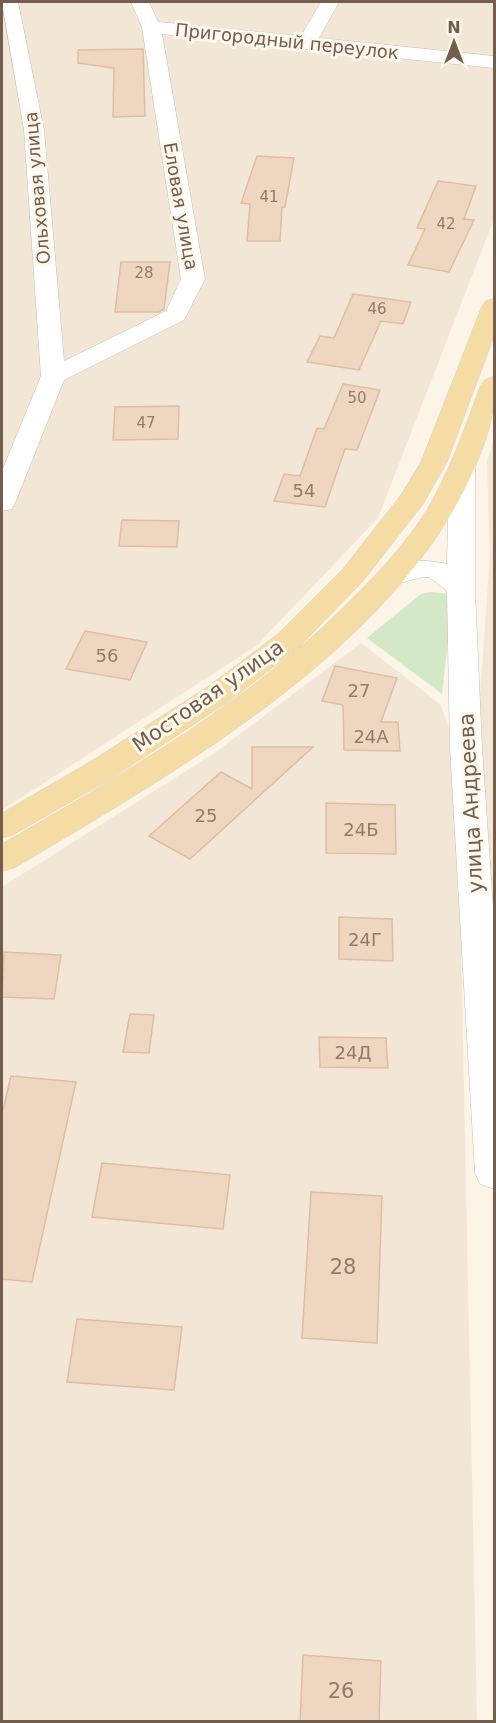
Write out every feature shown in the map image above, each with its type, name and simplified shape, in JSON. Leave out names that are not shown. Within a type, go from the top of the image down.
[{"type":"main road","name":"Мостовая улица","points":[[2,827],[100,770],[217,695],[288,641],[353,575],[413,498],[434,462],[495,306]]},
{"type":"main road","name":"Мостовая улица","points":[[2,859],[125,786],[239,711],[313,652],[390,577],[431,525],[462,468],[495,386]]},
{"type":"street","name":"Ольховая улица","points":[[9,2],[34,130],[53,376]]},
{"type":"street","name":"Еловая улица","points":[[53,376],[176,315],[193,279],[151,27],[140,2]]},
{"type":"street","points":[[307,42],[330,2]]},
{"type":"street","name":"Пригородный переулок","points":[[151,27],[495,62]]},
{"type":"street","points":[[2,503],[53,376]]},
{"type":"street","name":"улица Андреева","points":[[462,468],[461,590],[466,748],[486,927],[495,1173]]},
{"type":"street","points":[[390,577],[408,569],[440,570],[451,576],[461,590]]},
{"type":"shaded area","points":[[2,2],[494,2],[494,219],[378,518],[256,646],[2,810]]},
{"type":"shaded area","points":[[494,439],[494,1028],[476,751],[490,556],[487,461]]},
{"type":"shaded area","points":[[361,643],[440,704],[457,749],[477,1721],[2,1722],[2,887],[213,754]]},
{"type":"green space","points":[[431,592],[453,594],[442,694],[367,638],[421,594]]},
{"type":"building","points":[[143,49],[145,116],[113,117],[114,68],[78,63],[78,50]]},
{"type":"building","points":[[257,156],[294,158],[285,207],[282,207],[280,241],[247,241],[250,204],[241,203]]},
{"type":"building","points":[[438,181],[476,186],[464,219],[474,220],[449,272],[408,265],[425,229],[417,228]]},
{"type":"building","points":[[121,262],[170,262],[164,309],[159,312],[115,312]]},
{"type":"building","points":[[353,294],[411,302],[403,324],[381,321],[359,370],[307,362],[320,336],[334,338]]},
{"type":"building","points":[[343,384],[380,390],[357,450],[345,449],[325,507],[274,501],[284,474],[300,476],[317,428],[324,429]]},
{"type":"building","points":[[179,406],[178,439],[113,440],[115,407]]},
{"type":"building","points":[[122,520],[179,521],[177,547],[119,546]]},
{"type":"building","points":[[85,631],[147,642],[130,680],[66,669]]},
{"type":"building","points":[[335,666],[397,678],[381,722],[398,722],[400,751],[344,750],[343,705],[322,701]]},
{"type":"building","points":[[252,747],[313,747],[190,859],[149,836],[221,772],[252,789]]},
{"type":"building","points":[[326,803],[395,805],[396,854],[326,853]]},
{"type":"building","points":[[339,917],[392,919],[393,961],[339,959]]},
{"type":"building","points":[[4,952],[61,955],[54,999],[2,997]]},
{"type":"building","points":[[130,1014],[154,1015],[149,1053],[123,1052]]},
{"type":"building","points":[[319,1037],[386,1038],[388,1068],[320,1067]]},
{"type":"building","points":[[11,1076],[76,1082],[32,1282],[2,1279],[2,1114]]},
{"type":"building","points":[[102,1163],[230,1175],[223,1229],[92,1217]]},
{"type":"building","points":[[311,1192],[382,1196],[377,1343],[302,1338]]},
{"type":"building","points":[[77,1319],[182,1327],[174,1390],[67,1382]]},
{"type":"building","points":[[303,1655],[381,1661],[379,1722],[300,1722]]}]
